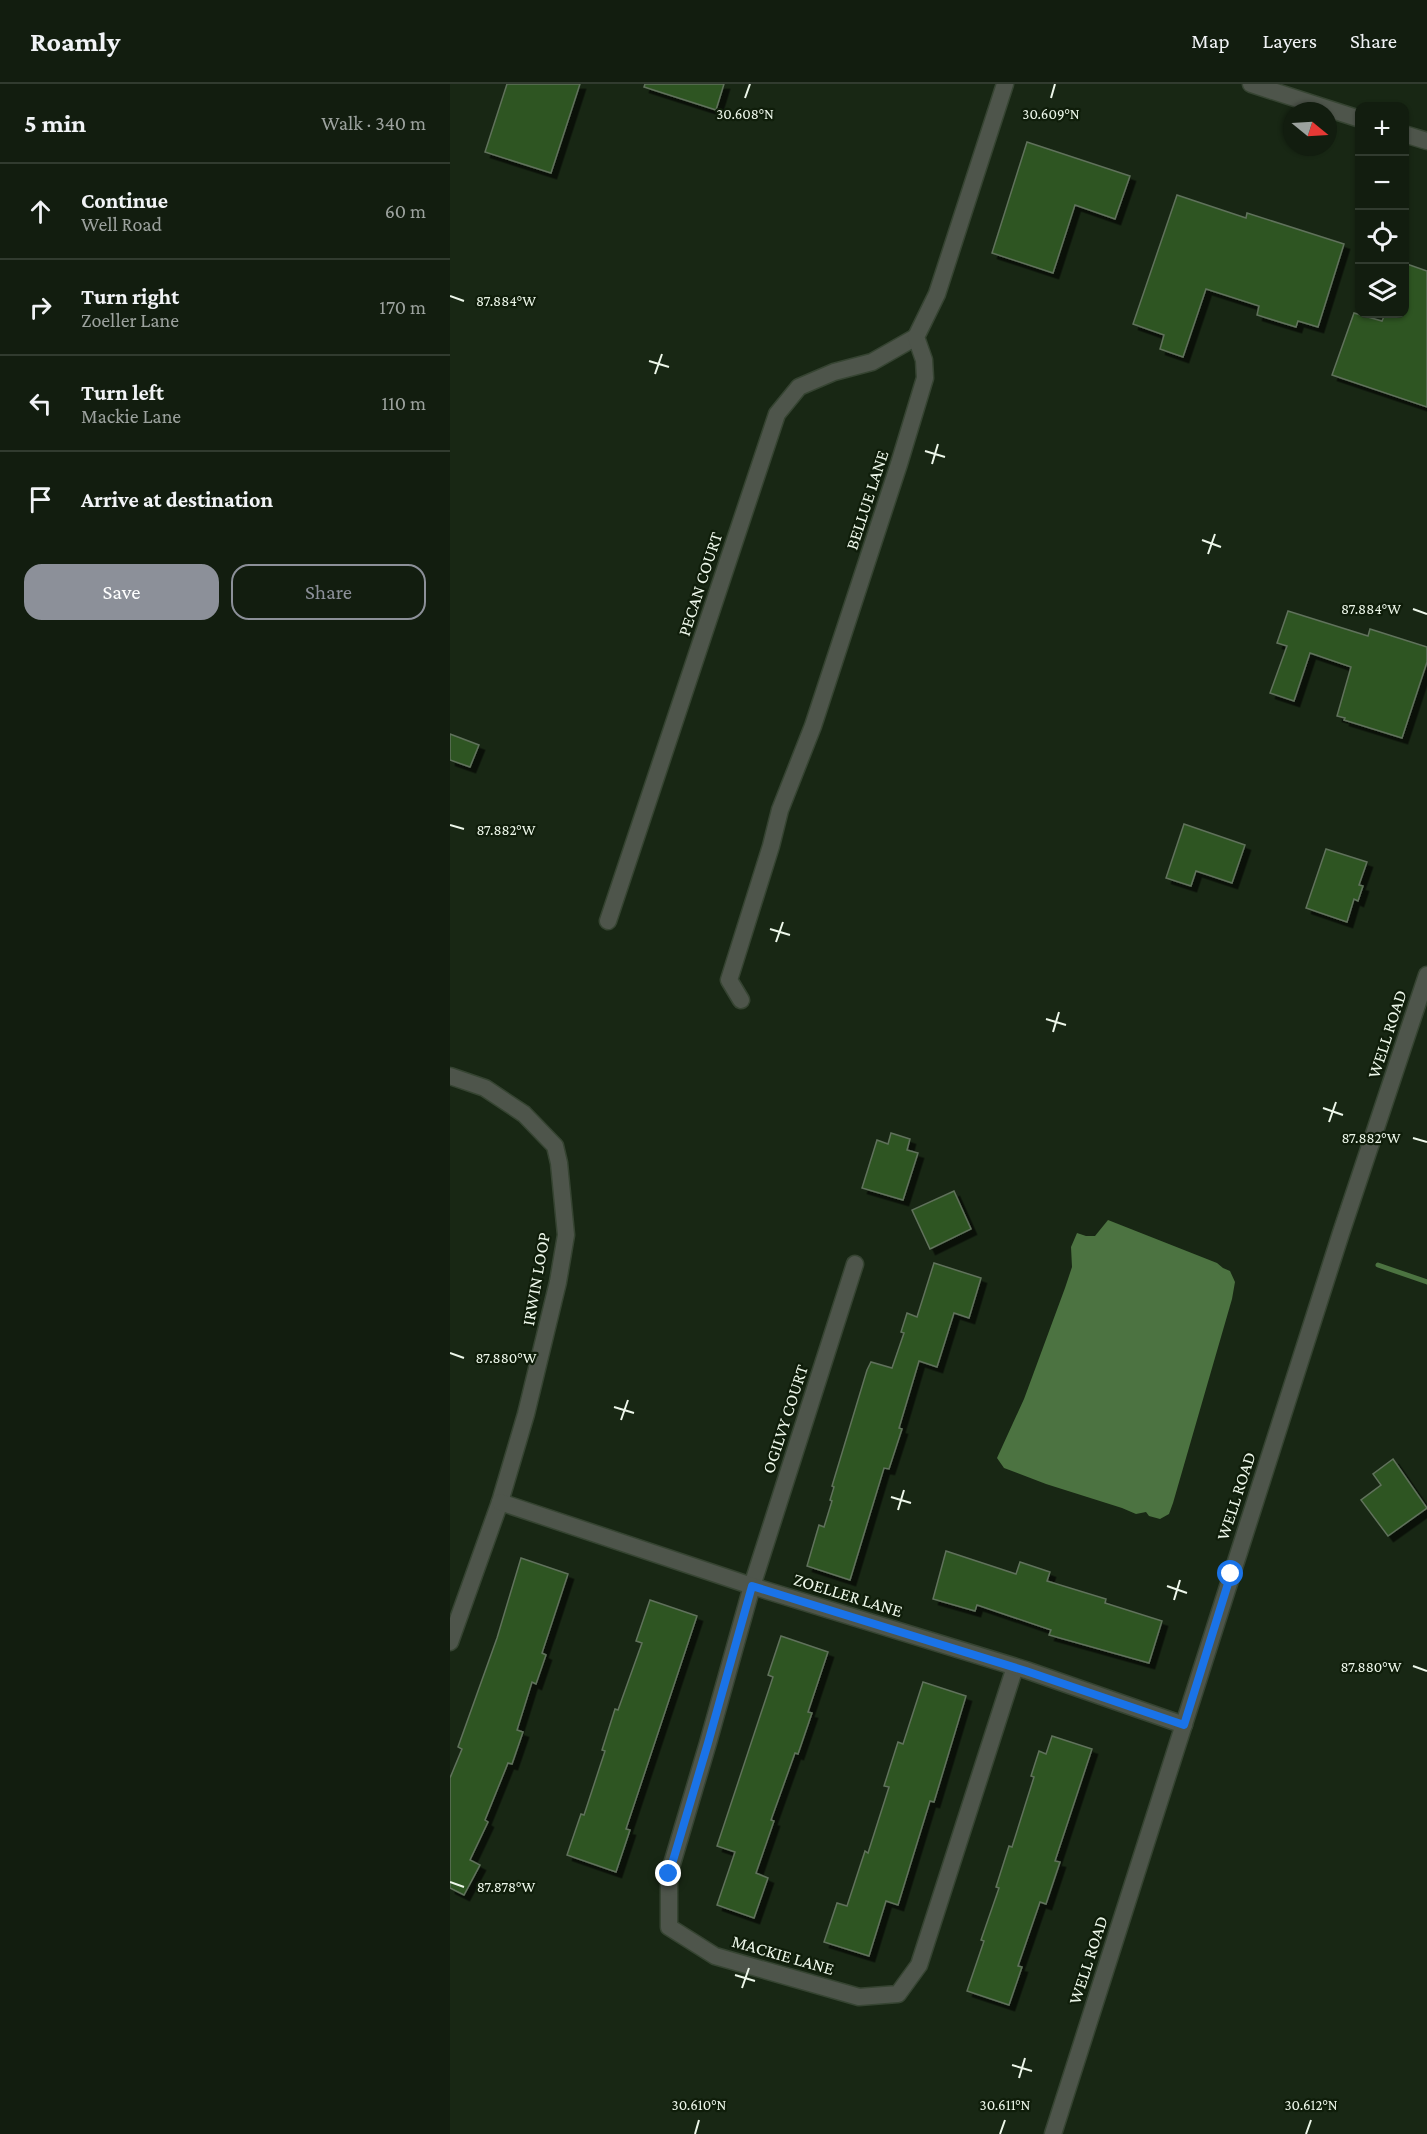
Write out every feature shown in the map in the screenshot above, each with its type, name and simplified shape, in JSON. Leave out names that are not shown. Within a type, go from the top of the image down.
[{"type":"street","points":[[916,337],[937,294],[1005,84]]},
{"type":"street","points":[[1251,84],[1355,118]]},
{"type":"street","points":[[1409,136],[1427,141]]},
{"type":"street","name":"PECAN COURT","points":[[608,921],[777,414],[799,387],[834,372],[872,362],[916,337]]},
{"type":"street","name":"BELLUE LANE","points":[[741,1000],[729,980],[780,810],[813,726],[926,378],[924,360],[916,337]]},
{"type":"street","name":"WELL ROAD","points":[[1053,2134],[1341,1233],[1427,975]]},
{"type":"street","name":"IRWIN LOOP","points":[[450,1076],[485,1088],[524,1114],[555,1146],[559,1163],[566,1235],[558,1282],[526,1413],[500,1502],[450,1642]]},
{"type":"street","name":"OGILVY COURT","points":[[752,1586],[855,1264]]},
{"type":"street","name":"ZOELLER LANE","points":[[500,1502],[752,1586],[1015,1667],[1184,1725]]},
{"type":"street","name":"MACKIE LANE","points":[[752,1586],[669,1874],[669,1927],[715,1956],[859,1997],[898,1994],[919,1965],[1015,1667]]},
{"type":"shaded area","points":[[1108,1220],[1217,1263],[1230,1271],[1235,1282],[1173,1503],[1169,1514],[1160,1519],[1149,1516],[1146,1512],[1136,1514],[1046,1484],[1004,1468],[997,1458],[1024,1399],[1065,1288],[1072,1267],[1071,1247],[1077,1233],[1095,1236]]},
{"type":"building","points":[[507,84],[580,84],[551,173],[485,152]]},
{"type":"building","points":[[645,84],[724,84],[716,110],[644,87]]},
{"type":"building","points":[[1027,142],[1130,176],[1115,219],[1075,205],[1053,273],[992,253]]},
{"type":"building","points":[[1177,195],[1246,218],[1247,213],[1344,244],[1318,327],[1298,321],[1296,327],[1257,315],[1259,306],[1206,289],[1183,357],[1160,349],[1164,335],[1133,324]]},
{"type":"building","points":[[1409,265],[1427,271],[1427,407],[1332,375],[1354,313],[1355,318],[1372,318],[1382,321],[1383,318],[1409,318]]},
{"type":"building","points":[[1288,611],[1368,636],[1370,629],[1427,647],[1427,662],[1402,738],[1337,716],[1351,667],[1310,653],[1294,701],[1270,693],[1287,646],[1277,643]]},
{"type":"building","points":[[450,734],[479,745],[470,767],[450,760]]},
{"type":"building","points":[[1184,824],[1245,845],[1232,883],[1196,871],[1191,886],[1166,878]]},
{"type":"building","points":[[1326,849],[1367,862],[1359,885],[1363,886],[1358,901],[1354,899],[1347,922],[1306,908]]},
{"type":"building","points":[[891,1133],[910,1139],[907,1150],[918,1153],[903,1200],[862,1188],[877,1140],[888,1144]]},
{"type":"building","points":[[954,1191],[971,1229],[930,1249],[912,1210]]},
{"type":"building","points":[[934,1263],[981,1278],[969,1318],[954,1313],[937,1367],[919,1361],[899,1428],[902,1429],[889,1469],[884,1468],[850,1580],[807,1566],[819,1525],[824,1527],[832,1501],[830,1500],[834,1487],[832,1486],[867,1370],[871,1362],[892,1368],[904,1333],[901,1332],[907,1313],[917,1317]]},
{"type":"building","points":[[1393,1459],[1427,1508],[1388,1536],[1361,1500],[1381,1485],[1373,1474]]},
{"type":"building","points":[[946,1551],[1016,1574],[1020,1562],[1050,1572],[1047,1581],[1106,1599],[1105,1603],[1162,1621],[1149,1663],[1049,1635],[1051,1630],[977,1605],[975,1611],[933,1599]]},
{"type":"building","points":[[521,1558],[568,1574],[542,1653],[546,1655],[536,1684],[532,1682],[517,1730],[523,1732],[512,1764],[508,1763],[485,1820],[488,1822],[470,1860],[480,1865],[464,1895],[450,1888],[450,1778],[462,1749],[458,1747],[497,1638]]},
{"type":"building","points":[[650,1600],[697,1616],[626,1829],[630,1830],[616,1872],[567,1855],[581,1814],[584,1815],[605,1751],[602,1750],[615,1709],[618,1710],[642,1643],[636,1641]]},
{"type":"building","points":[[781,1636],[828,1652],[808,1712],[812,1713],[771,1820],[774,1821],[756,1873],[768,1878],[754,1918],[717,1905],[735,1852],[717,1846],[773,1677],[768,1675]]},
{"type":"building","points":[[923,1682],[966,1696],[934,1802],[930,1801],[898,1905],[886,1901],[869,1956],[824,1942],[837,1903],[847,1906],[865,1851],[868,1853],[889,1787],[884,1786],[898,1742],[903,1744]]},
{"type":"building","points":[[1052,1736],[1092,1749],[1055,1861],[1060,1862],[1046,1904],[1040,1902],[1018,1966],[1022,1967],[1009,2005],[967,1991],[999,1888],[996,1887],[1009,1846],[1012,1847],[1034,1777],[1031,1776],[1039,1751],[1046,1754]]},
{"type":"waterway","points":[[1378,1265],[1427,1282]]},
{"type":"route","points":[[669,1874],[752,1586],[1026,1671],[1184,1725],[1231,1574]]}]
